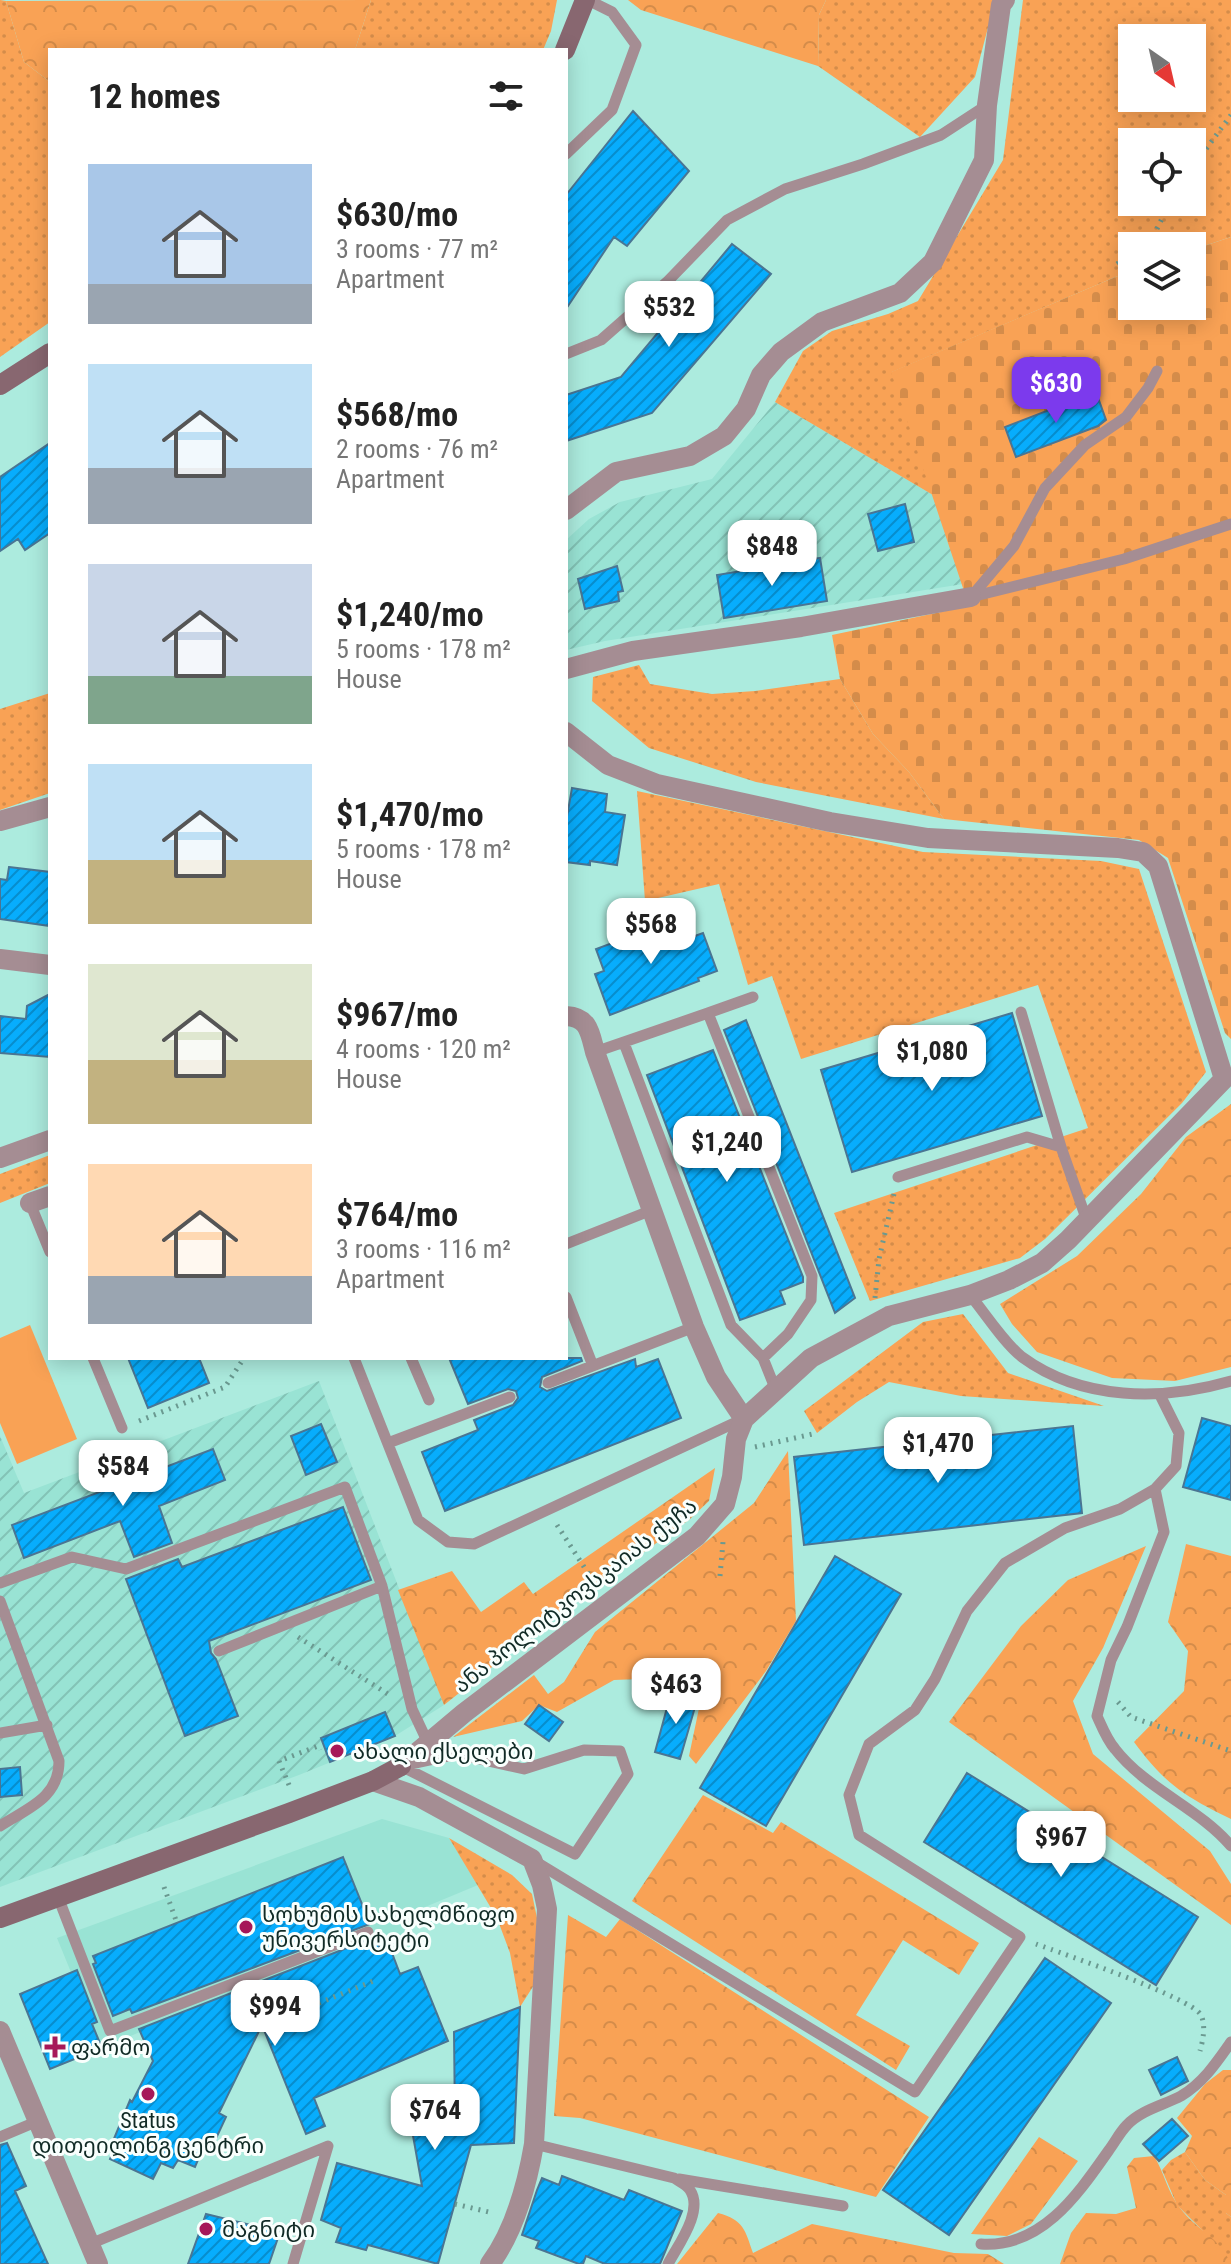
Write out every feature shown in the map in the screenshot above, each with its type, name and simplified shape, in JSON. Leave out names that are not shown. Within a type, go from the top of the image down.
[{"type":"street","points":[[566,48],[586,0]]},
{"type":"street","points":[[568,508],[616,472],[690,456],[724,436],[746,409],[761,375],[781,352],[822,322],[900,293],[933,262],[984,160],[987,105],[1001,5],[1005,0]]},
{"type":"street","points":[[0,385],[48,354]]},
{"type":"street","points":[[568,668],[633,651],[801,627],[971,597]]},
{"type":"street","points":[[568,734],[608,765],[657,784],[816,819],[928,838],[1143,852],[1158,866],[1229,1077]]},
{"type":"street","points":[[0,821],[48,808]]},
{"type":"street","points":[[0,959],[48,965]]},
{"type":"street","points":[[568,1016],[578,1017],[588,1024],[595,1052],[694,1327],[716,1377],[744,1419]]},
{"type":"street","name":"ანა პოლიტკოვსკაიას ქუჩა","points":[[0,1918],[373,1781],[401,1766],[464,1713],[697,1536],[725,1504],[736,1439],[744,1419],[811,1358],[889,1316],[970,1295],[1042,1263],[1229,1077]]},
{"type":"street","points":[[0,1158],[48,1141]]},
{"type":"street","points":[[30,1203],[48,1197]]},
{"type":"street","points":[[373,1781],[419,1797],[532,1859],[542,1885],[547,1909],[534,2144],[528,2178],[514,2219],[490,2264]]},
{"type":"street","points":[[0,2031],[98,2264]]},
{"type":"lane","points":[[568,152],[612,110],[636,45],[612,12],[586,0]]},
{"type":"lane","points":[[568,353],[601,340],[667,282],[727,220],[785,189],[941,135],[987,105]]},
{"type":"lane","points":[[971,597],[1014,546],[1045,488],[1085,445],[1126,417],[1157,371]]},
{"type":"lane","points":[[971,597],[1124,559],[1231,524]]},
{"type":"lane","points":[[595,1052],[753,997]]},
{"type":"lane","points":[[1021,1012],[1061,1147],[1087,1221]]},
{"type":"lane","points":[[708,1013],[812,1276],[811,1300],[788,1334],[763,1358]]},
{"type":"lane","points":[[624,1043],[731,1325],[763,1358],[775,1388]]},
{"type":"lane","points":[[898,1177],[1027,1137],[1061,1147]]},
{"type":"lane","points":[[30,1203],[48,1247]]},
{"type":"lane","points":[[568,1243],[652,1210]]},
{"type":"lane","points":[[970,1295],[1020,1355],[1057,1377],[1106,1392],[1160,1395],[1231,1381]]},
{"type":"lane","points":[[568,1302],[593,1366]]},
{"type":"lane","points":[[548,1383],[694,1327]]},
{"type":"lane","points":[[94,1360],[122,1428]]},
{"type":"lane","points":[[355,1360],[418,1520],[448,1542],[474,1544],[744,1419]]},
{"type":"lane","points":[[412,1360],[429,1400]]},
{"type":"lane","points":[[532,1859],[915,2092],[1020,1937],[859,1835],[849,1795],[869,1744],[915,1710],[935,1679],[967,1611],[1005,1563],[1065,1528],[1120,1509],[1155,1489],[1176,1466],[1179,1433],[1160,1395]]},
{"type":"lane","points":[[388,1443],[510,1397]]},
{"type":"lane","points":[[0,1583],[72,1557],[126,1569],[345,1487],[382,1586],[412,1709],[428,1743]]},
{"type":"lane","points":[[1155,1489],[1164,1532],[1111,1660],[1097,1716],[1114,1749],[1153,1785],[1231,1846]]},
{"type":"lane","points":[[219,1651],[382,1586]]},
{"type":"lane","points":[[0,1601],[59,1761],[59,1778],[45,1797],[0,1826]]},
{"type":"lane","points":[[0,1733],[47,1725]]},
{"type":"lane","points":[[584,1750],[620,1751],[628,1774],[575,1854],[401,1766],[457,1754],[524,1769],[584,1750]]},
{"type":"lane","points":[[58,1897],[110,2031],[368,1932]]},
{"type":"lane","points":[[981,2244],[1007,2242],[1031,2235],[1054,2218],[1077,2194],[1126,2126],[1139,2115],[1183,2095],[1199,2083],[1231,2042]]},
{"type":"lane","points":[[0,2137],[38,2121]]},
{"type":"lane","points":[[534,2144],[674,2178],[843,2206]]},
{"type":"lane","points":[[90,2244],[328,2146],[293,2264]]},
{"type":"lane","points":[[668,2264],[691,2219],[695,2201],[689,2188],[674,2178]]},
{"type":"path","points":[[1206,149],[1231,115]]},
{"type":"path","points":[[872,1325],[879,1259],[898,1177]]},
{"type":"path","points":[[122,1428],[225,1387],[243,1360]]},
{"type":"path","points":[[735,1452],[817,1433]]},
{"type":"path","points":[[548,1511],[580,1562]]},
{"type":"path","points":[[720,1576],[723,1538]]},
{"type":"path","points":[[280,1626],[412,1709]]},
{"type":"path","points":[[1105,1686],[1131,1717],[1231,1751]]},
{"type":"path","points":[[289,1785],[279,1761],[318,1746],[320,1750]]},
{"type":"path","points":[[164,1887],[177,1923]]},
{"type":"path","points":[[1020,1937],[1173,1996],[1195,2008],[1200,2013],[1203,2038],[1195,2063]]},
{"type":"path","points":[[289,2015],[376,1980]]},
{"type":"path","points":[[455,2204],[485,2211]]},
{"type":"shaded area","points":[[775,402],[933,495],[963,584],[568,650],[568,538],[589,519],[620,502],[712,479]]},
{"type":"shaded area","points":[[319,1381],[444,1705],[395,1736],[0,1887],[0,1436],[24,1493]]},
{"type":"shaded area","name":"სოხუმის სახელმწიფო უნივერსიტეტი","points":[[382,1819],[449,1838],[478,1885],[401,1917],[408,1937],[252,2000],[140,2032],[102,2048],[57,1938]]},
{"type":"green space","points":[[0,0],[6,1],[24,62],[48,80],[48,323],[0,357]]},
{"type":"green space","points":[[371,0],[557,0],[551,31],[544,48],[356,48]]},
{"type":"green space","points":[[371,0],[356,48],[48,48],[48,80],[24,62],[6,1]]},
{"type":"green space","points":[[628,0],[826,0],[819,15],[818,66],[641,10]]},
{"type":"green space","points":[[826,0],[995,1],[975,77],[920,137],[818,66],[819,15]]},
{"type":"green space","points":[[1023,0],[1231,0],[1231,237],[1206,245],[1206,232],[1118,232],[1118,276],[892,372],[933,495],[775,402],[803,351],[832,331],[918,301],[1003,160]]},
{"type":"green space","points":[[1231,237],[1231,1039],[1225,1033],[1168,858],[1139,840],[944,819],[909,772],[873,734],[840,679],[832,635],[969,606],[891,372],[1118,276],[1118,320],[1206,320],[1206,245]]},
{"type":"green space","points":[[639,665],[650,684],[712,694],[840,679],[873,734],[909,772],[944,819],[756,782],[649,748],[592,701],[593,677]]},
{"type":"green space","points":[[48,694],[48,794],[0,810],[0,709]]},
{"type":"green space","points":[[637,791],[923,852],[1101,861],[1139,869],[1206,1072],[1182,1103],[1045,1239],[1020,1258],[870,1301],[834,1213],[1088,1128],[1038,985],[801,1059],[772,976],[748,985],[719,884],[645,901]]},
{"type":"green space","points":[[1231,1104],[1231,1367],[1175,1381],[1112,1378],[1037,1352],[1012,1324],[1000,1304],[1077,1256],[1141,1194],[1186,1137]]},
{"type":"green space","points":[[48,1156],[48,1184],[0,1203],[0,1174]]},
{"type":"green space","points":[[963,1314],[1008,1373],[1104,1406],[961,1396],[889,1382],[817,1433],[804,1411],[923,1322]]},
{"type":"green space","points":[[30,1325],[77,1439],[17,1464],[0,1423],[0,1338]]},
{"type":"green space","points":[[788,1451],[796,1621],[766,1671],[696,1764],[689,1756],[702,1694],[639,1679],[614,1680],[557,1712],[539,1705],[522,1721],[453,1737],[534,1675],[548,1694],[564,1682],[595,1632],[754,1503]]},
{"type":"green space","points":[[715,1468],[709,1501],[690,1519],[581,1597],[444,1705],[398,1590],[452,1571],[481,1612],[524,1582],[533,1594]]},
{"type":"green space","points":[[1186,1544],[1231,1556],[1231,1819],[1176,1788],[1134,1742],[1184,1691],[1188,1651],[1168,1622]]},
{"type":"green space","points":[[1146,1546],[1103,1648],[1073,1701],[1093,1754],[1210,1851],[1231,1884],[1231,1925],[949,1722],[1021,1626],[1068,1580]]},
{"type":"green space","points":[[703,1795],[773,1833],[781,1822],[979,1943],[959,1975],[903,1940],[856,2015],[910,2046],[896,2070],[632,1901]]},
{"type":"green space","points":[[449,1838],[512,1875],[532,1894],[537,1918],[534,1985],[520,2007],[510,1953],[497,1918]]},
{"type":"green space","points":[[568,1915],[606,1937],[620,1919],[929,2117],[876,2197],[580,2118],[554,2116]]},
{"type":"green space","points":[[1223,2070],[1231,2070],[1231,2217],[1226,2213],[1226,2195],[1205,2180],[1185,2152],[1192,2136],[1177,2118],[1205,2084]]},
{"type":"green space","points":[[1039,2137],[1078,2161],[1031,2224],[1007,2236],[971,2234]]},
{"type":"green space","points":[[1185,2152],[1205,2180],[1226,2195],[1226,2213],[1231,2217],[1231,2264],[1152,2264],[1203,2231],[1177,2205],[1162,2170]]},
{"type":"green space","points":[[1154,2156],[1180,2208],[1214,2240],[1231,2264],[1060,2264],[1071,2233],[1086,2213],[1116,2214],[1136,2208],[1127,2167],[1134,2158]]},
{"type":"green space","points":[[718,2213],[742,2227],[753,2253],[812,2224],[954,2253],[988,2254],[1004,2264],[677,2264]]},
{"type":"building","points":[[633,111],[689,171],[627,246],[614,237],[568,306],[568,192]]},
{"type":"building","points":[[732,244],[771,274],[652,413],[568,440],[568,394],[621,377]]},
{"type":"building","points":[[1096,392],[1106,420],[1098,426],[1016,457],[1005,427]]},
{"type":"building","points":[[48,444],[48,534],[25,550],[18,539],[0,551],[0,477]]},
{"type":"building","points":[[905,504],[914,542],[878,551],[868,514]]},
{"type":"building","points":[[820,558],[827,601],[724,618],[717,575]]},
{"type":"building","points":[[617,566],[623,591],[618,592],[619,601],[585,609],[578,579]]},
{"type":"building","points":[[572,788],[607,794],[605,812],[625,815],[617,865],[590,861],[590,865],[568,862],[568,811]]},
{"type":"building","points":[[9,867],[48,872],[48,926],[0,919],[0,879],[7,880]]},
{"type":"building","points":[[674,920],[681,941],[703,933],[717,971],[698,978],[699,981],[610,1015],[595,974],[604,971],[596,949]]},
{"type":"building","points":[[48,995],[48,1057],[0,1053],[0,1016],[26,1019],[27,1006]]},
{"type":"building","points":[[1012,1013],[1042,1116],[852,1172],[821,1070]]},
{"type":"building","points":[[746,1020],[855,1298],[835,1313],[724,1030]]},
{"type":"building","points":[[713,1050],[803,1277],[803,1282],[780,1291],[785,1304],[740,1320],[647,1075]]},
{"type":"building","points":[[581,1358],[582,1361],[542,1377],[540,1387],[547,1391],[635,1359],[636,1367],[658,1359],[681,1418],[445,1511],[422,1452],[478,1430],[474,1420],[513,1405],[518,1398],[516,1391],[508,1389],[468,1404],[450,1360]]},
{"type":"building","points":[[129,1360],[200,1360],[209,1383],[148,1408]]},
{"type":"building","points":[[1202,1418],[1231,1426],[1231,1500],[1183,1487]]},
{"type":"building","points":[[321,1424],[337,1462],[306,1475],[291,1436]]},
{"type":"building","points":[[1073,1426],[1082,1513],[804,1545],[794,1457]]},
{"type":"building","points":[[213,1449],[225,1480],[159,1506],[172,1543],[134,1557],[120,1521],[24,1558],[12,1525]]},
{"type":"building","points":[[343,1507],[371,1580],[209,1641],[211,1653],[238,1716],[185,1736],[126,1579],[178,1559],[182,1567]]},
{"type":"building","points":[[835,1556],[901,1594],[766,1826],[700,1788]]},
{"type":"building","points":[[671,1693],[697,1700],[680,1759],[655,1752]]},
{"type":"building","points":[[539,1705],[563,1722],[549,1741],[525,1724]]},
{"type":"building","points":[[385,1712],[395,1736],[330,1762],[321,1738]]},
{"type":"building","points":[[20,1767],[22,1795],[0,1797],[0,1769]]},
{"type":"building","points":[[967,1773],[1198,1917],[1156,1985],[924,1842]]},
{"type":"building","points":[[343,1857],[370,1924],[132,2013],[130,2009],[113,2016],[93,1964],[96,1963],[93,1956]]},
{"type":"building","points":[[375,1937],[380,1949],[389,1945],[400,1974],[418,1967],[448,2041],[314,2098],[325,2126],[306,2134],[262,2025],[219,2113],[226,2117],[212,2147],[205,2143],[195,2167],[178,2160],[173,2168],[161,2163],[153,2179],[110,2159],[117,2143],[113,2141],[130,2100],[132,2102],[153,2061],[139,2029]]},
{"type":"building","points":[[1045,1958],[1111,2003],[949,2235],[883,2190]]},
{"type":"building","points":[[77,1970],[97,2022],[92,2024],[102,2048],[50,2069],[20,1994]]},
{"type":"building","points":[[520,2007],[514,2143],[471,2145],[438,2264],[368,2245],[366,2250],[336,2242],[341,2228],[321,2220],[337,2163],[422,2186],[412,2130],[455,2123],[454,2032]]},
{"type":"building","points":[[1177,2057],[1188,2081],[1161,2095],[1149,2070]]},
{"type":"building","points":[[1172,2119],[1188,2136],[1159,2161],[1143,2144]]},
{"type":"building","points":[[7,2143],[26,2186],[15,2191],[48,2264],[0,2264],[0,2145]]},
{"type":"building","points":[[562,2176],[624,2200],[629,2190],[682,2211],[660,2264],[605,2264],[586,2256],[583,2264],[579,2264],[536,2248],[539,2241],[522,2235],[537,2190],[542,2178],[559,2185]]},
{"type":"building","points":[[206,2214],[280,2232],[269,2264],[188,2264]]},
{"type":"place","name":"ახალი ქსელები","points":[[337,1751]]},
{"type":"place","name":"სოხუმის სახელმწიფო უნივერსიტეტი","points":[[246,1927]]},
{"type":"place","name":"ფარმო","points":[[55,2047]]},
{"type":"place","name":"Status დითეილინგ ცენტრი","points":[[148,2094]]},
{"type":"place","name":"მაგნიტი","points":[[206,2229]]}]
